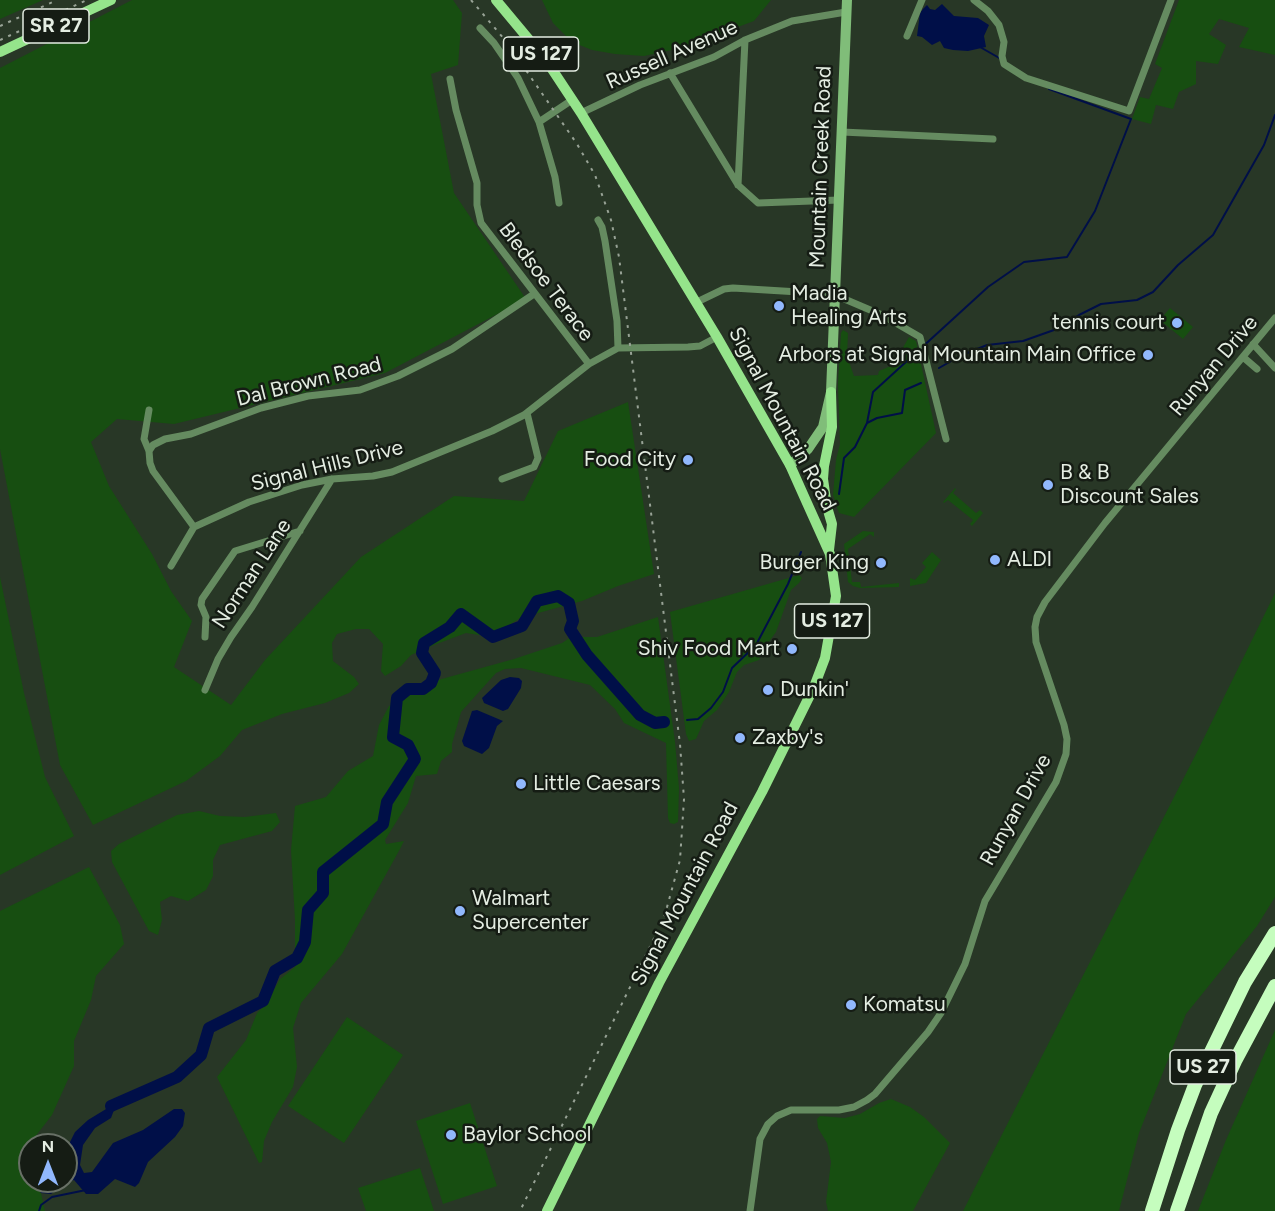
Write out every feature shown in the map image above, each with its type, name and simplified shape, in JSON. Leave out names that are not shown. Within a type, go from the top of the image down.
[{"type":"highway","name":"US 27","points":[[1152,1211],[1195,1085],[1245,982],[1275,933]]},
{"type":"highway","name":"US 27","points":[[1177,1211],[1211,1113],[1235,1061],[1275,986]]},
{"type":"main road","name":"SR 27","points":[[0,52],[111,0]]},
{"type":"main road","name":"Signal Mountain Road","points":[[496,0],[546,60],[581,113],[697,302],[790,465],[829,550],[836,596],[825,658],[814,687],[762,792],[659,983],[547,1211]]},
{"type":"main road","name":"Mountain Creek Road","points":[[790,465],[808,449],[823,427],[831,392],[848,0]]},
{"type":"main road","points":[[829,550],[832,524],[823,479],[832,427],[831,392]]},
{"type":"street","points":[[907,36],[922,0]]},
{"type":"street","points":[[974,0],[988,11],[999,25],[1004,42],[1002,56],[1004,64],[1026,78],[1129,111],[1170,0]]},
{"type":"street","name":"Russell Avenue","points":[[581,113],[670,73],[714,57],[745,40],[792,21],[846,12]]},
{"type":"street","points":[[480,28],[494,43],[518,78],[539,122],[555,177],[559,203]]},
{"type":"street","points":[[738,185],[745,40]]},
{"type":"street","points":[[670,73],[738,185],[758,203],[839,200]]},
{"type":"street","name":"Bledsoe Terace","points":[[450,79],[456,110],[477,183],[477,205],[481,223],[589,364]]},
{"type":"street","points":[[539,122],[572,100]]},
{"type":"street","points":[[842,132],[993,139]]},
{"type":"street","points":[[598,220],[605,241],[617,321],[618,348]]},
{"type":"street","points":[[697,302],[724,288],[835,295],[882,315],[920,337],[946,439]]},
{"type":"street","name":"Dal Brown Road","points":[[149,452],[153,445],[165,439],[191,434],[261,408],[309,396],[360,390],[398,376],[452,349],[534,294]]},
{"type":"street","name":"Runyan Drive","points":[[750,1211],[760,1139],[768,1124],[777,1116],[791,1110],[838,1110],[854,1107],[867,1100],[875,1094],[928,1032],[941,1013],[965,964],[985,901],[1056,782],[1066,754],[1067,739],[1064,725],[1036,642],[1037,617],[1045,602],[1105,523],[1275,318]]},
{"type":"street","name":"Signal Hills Drive","points":[[194,527],[249,502],[302,485],[392,472],[492,431],[526,413],[589,364],[618,348],[700,346],[717,338]]},
{"type":"street","points":[[1253,344],[1275,368]]},
{"type":"street","points":[[1243,357],[1257,369]]},
{"type":"street","points":[[149,410],[144,439],[153,471],[194,527],[171,566]]},
{"type":"street","points":[[502,479],[534,467],[538,458],[526,413]]},
{"type":"street","name":"Norman Lane","points":[[205,690],[218,658],[332,479]]},
{"type":"street","points":[[205,637],[206,616],[201,599],[235,551],[300,531]]},
{"type":"green space","points":[[0,0],[43,0],[0,19]]},
{"type":"green space","points":[[132,0],[453,0],[462,13],[458,65],[431,74],[454,193],[526,299],[385,373],[174,424],[117,419],[91,442],[109,486],[152,554],[171,591],[192,621],[174,667],[231,705],[265,660],[361,557],[454,496],[524,501],[558,431],[628,402],[654,574],[582,601],[520,618],[503,629],[479,635],[466,633],[434,645],[411,655],[401,666],[385,676],[381,671],[383,644],[369,629],[356,629],[337,634],[332,643],[333,661],[354,677],[359,684],[349,693],[325,703],[282,714],[242,730],[220,756],[186,781],[93,825],[60,765],[0,449],[0,68]]},
{"type":"green space","points":[[542,0],[771,0],[754,21],[681,48],[644,56],[592,50],[572,42],[553,23]]},
{"type":"green space","points":[[1179,0],[1275,0],[1275,55],[1239,47],[1249,28],[1219,19],[1209,34],[1226,45],[1218,64],[1196,61],[1196,84],[1179,92],[1173,109],[1156,105],[1151,124],[1132,119],[1140,97],[1149,99],[1162,68],[1155,64]]},
{"type":"green space","name":"tennis court","points":[[1170,308],[1193,327],[1183,339],[1160,320]]},
{"type":"green space","points":[[843,330],[848,333],[847,356],[854,376],[878,375],[879,371],[893,365],[909,337],[916,341],[936,433],[854,517],[839,513],[833,495],[840,444],[838,383]]},
{"type":"green space","points":[[955,488],[953,493],[976,513],[980,510],[983,513],[972,526],[970,524],[973,520],[948,500],[943,502]]},
{"type":"green space","points":[[863,531],[874,532],[874,537],[870,534],[848,549],[852,582],[860,582],[861,587],[899,583],[899,587],[860,588],[848,582],[844,544]]},
{"type":"green space","points":[[932,552],[941,560],[926,583],[910,586],[910,578],[915,580],[926,567],[922,563]]},
{"type":"green space","points":[[799,575],[802,578],[791,590],[776,632],[759,660],[744,665],[737,672],[729,692],[717,710],[704,721],[696,739],[689,741],[686,734],[670,612]]},
{"type":"green space","points":[[0,577],[24,693],[45,777],[74,836],[0,875]]},
{"type":"green space","points":[[1275,593],[1275,897],[1257,926],[1186,1014],[1139,1133],[1119,1211],[963,1211],[1198,750]]},
{"type":"green space","points":[[658,617],[675,742],[679,788],[678,822],[670,823],[668,818],[666,743],[624,723],[615,709],[590,685],[521,668],[505,669],[496,673],[461,712],[452,752],[441,761],[437,774],[416,776],[408,803],[385,840],[386,844],[404,841],[400,849],[342,954],[301,1003],[293,1028],[297,1067],[293,1087],[272,1122],[264,1141],[262,1162],[259,1163],[217,1077],[246,1040],[257,1013],[266,1004],[280,979],[295,967],[291,850],[295,806],[326,797],[348,771],[373,756],[379,725],[389,706],[412,693],[426,692],[438,680],[514,659],[562,643],[571,637],[597,637]]},
{"type":"green space","points":[[199,811],[220,816],[245,817],[276,813],[280,822],[272,831],[220,845],[213,860],[213,876],[206,890],[188,901],[171,896],[160,902],[162,920],[158,935],[149,931],[112,862],[111,851],[119,844],[177,815]]},
{"type":"green space","points":[[89,867],[120,925],[124,944],[96,976],[91,1000],[74,1041],[74,1066],[52,1115],[38,1133],[18,1133],[18,1193],[41,1193],[45,1211],[0,1211],[0,911]]},
{"type":"green space","points":[[347,1017],[403,1055],[344,1143],[288,1106]]},
{"type":"green space","points":[[1275,1030],[1275,1211],[1198,1211],[1226,1140]]},
{"type":"green space","points":[[891,1099],[910,1107],[924,1117],[950,1143],[913,1211],[828,1211],[826,1202],[831,1162],[827,1143],[818,1128],[817,1119],[820,1116],[845,1118],[860,1114]]},
{"type":"green space","points":[[470,1103],[497,1186],[443,1204],[416,1121]]},
{"type":"green space","points":[[420,1168],[434,1211],[366,1211],[358,1188]]},
{"type":"shaded area","points":[[942,4],[954,16],[978,18],[989,25],[984,36],[986,47],[968,51],[953,50],[944,48],[940,41],[932,45],[917,36],[920,13],[923,9],[927,5],[930,9],[935,10]]},
{"type":"shaded area","points":[[510,677],[519,678],[522,681],[521,688],[508,709],[503,711],[484,703],[482,698],[501,680]]},
{"type":"shaded area","points":[[477,710],[503,721],[497,726],[489,748],[482,754],[464,746],[462,741],[472,711]]},
{"type":"shaded area","points":[[111,1106],[114,1110],[111,1118],[95,1128],[83,1145],[80,1165],[84,1173],[92,1172],[113,1143],[143,1130],[174,1109],[182,1109],[185,1113],[183,1126],[175,1137],[148,1162],[135,1187],[115,1179],[98,1194],[86,1194],[78,1185],[78,1133],[74,1133],[88,1120]]},
{"type":"waterway","points":[[980,47],[1001,59]]},
{"type":"waterway","points":[[839,494],[844,458],[855,447],[867,423],[873,392],[988,287],[1024,262],[1067,257],[1095,211],[1131,119],[1049,89]]},
{"type":"waterway","points":[[939,368],[987,345],[1023,341],[1054,330],[1101,304],[1137,300],[1153,292],[1178,265],[1213,235],[1264,145],[1275,115]]},
{"type":"waterway","points":[[867,423],[877,418],[902,413],[905,390],[921,383]]},
{"type":"waterway","points":[[687,720],[698,719],[711,708],[723,692],[732,668],[756,645],[788,584],[801,552]]},
{"type":"waterway","points":[[111,1106],[177,1077],[201,1055],[209,1028],[263,1001],[275,971],[297,958],[305,942],[308,910],[323,893],[323,872],[383,824],[387,802],[415,759],[408,745],[393,737],[397,698],[408,689],[423,689],[431,683],[435,673],[422,653],[424,643],[450,627],[461,614],[493,637],[522,626],[537,601],[558,596],[569,603],[573,621],[570,629],[587,655],[640,715],[655,723],[664,722]]},
{"type":"waterway","points":[[39,1211],[41,1205],[52,1197],[86,1190]]},
{"type":"railway","points":[[0,26],[57,0]]},
{"type":"railway","points":[[0,40],[87,0]]},
{"type":"railway","points":[[471,0],[505,40],[577,144],[595,175],[611,220],[619,257],[680,744],[684,799],[680,860],[664,918],[520,1211]]},
{"type":"place","name":"Madia Healing Arts","points":[[779,306]]},
{"type":"place","name":"tennis court","points":[[1177,323]]},
{"type":"place","name":"Arbors at Signal Mountain Main Office","points":[[1148,355]]},
{"type":"place","name":"Food City","points":[[688,460]]},
{"type":"place","name":"B & B Discount Sales","points":[[1048,485]]},
{"type":"place","name":"ALDI","points":[[995,560]]},
{"type":"place","name":"Burger King","points":[[881,563]]},
{"type":"place","name":"Shiv Food Mart","points":[[792,649]]},
{"type":"place","name":"Dunkin'","points":[[768,690]]},
{"type":"place","name":"Zaxby's","points":[[740,738]]},
{"type":"place","name":"Little Caesars","points":[[521,784]]},
{"type":"place","name":"Walmart Supercenter","points":[[460,911]]},
{"type":"place","name":"Komatsu","points":[[851,1005]]},
{"type":"place","name":"Baylor School","points":[[451,1135]]}]
